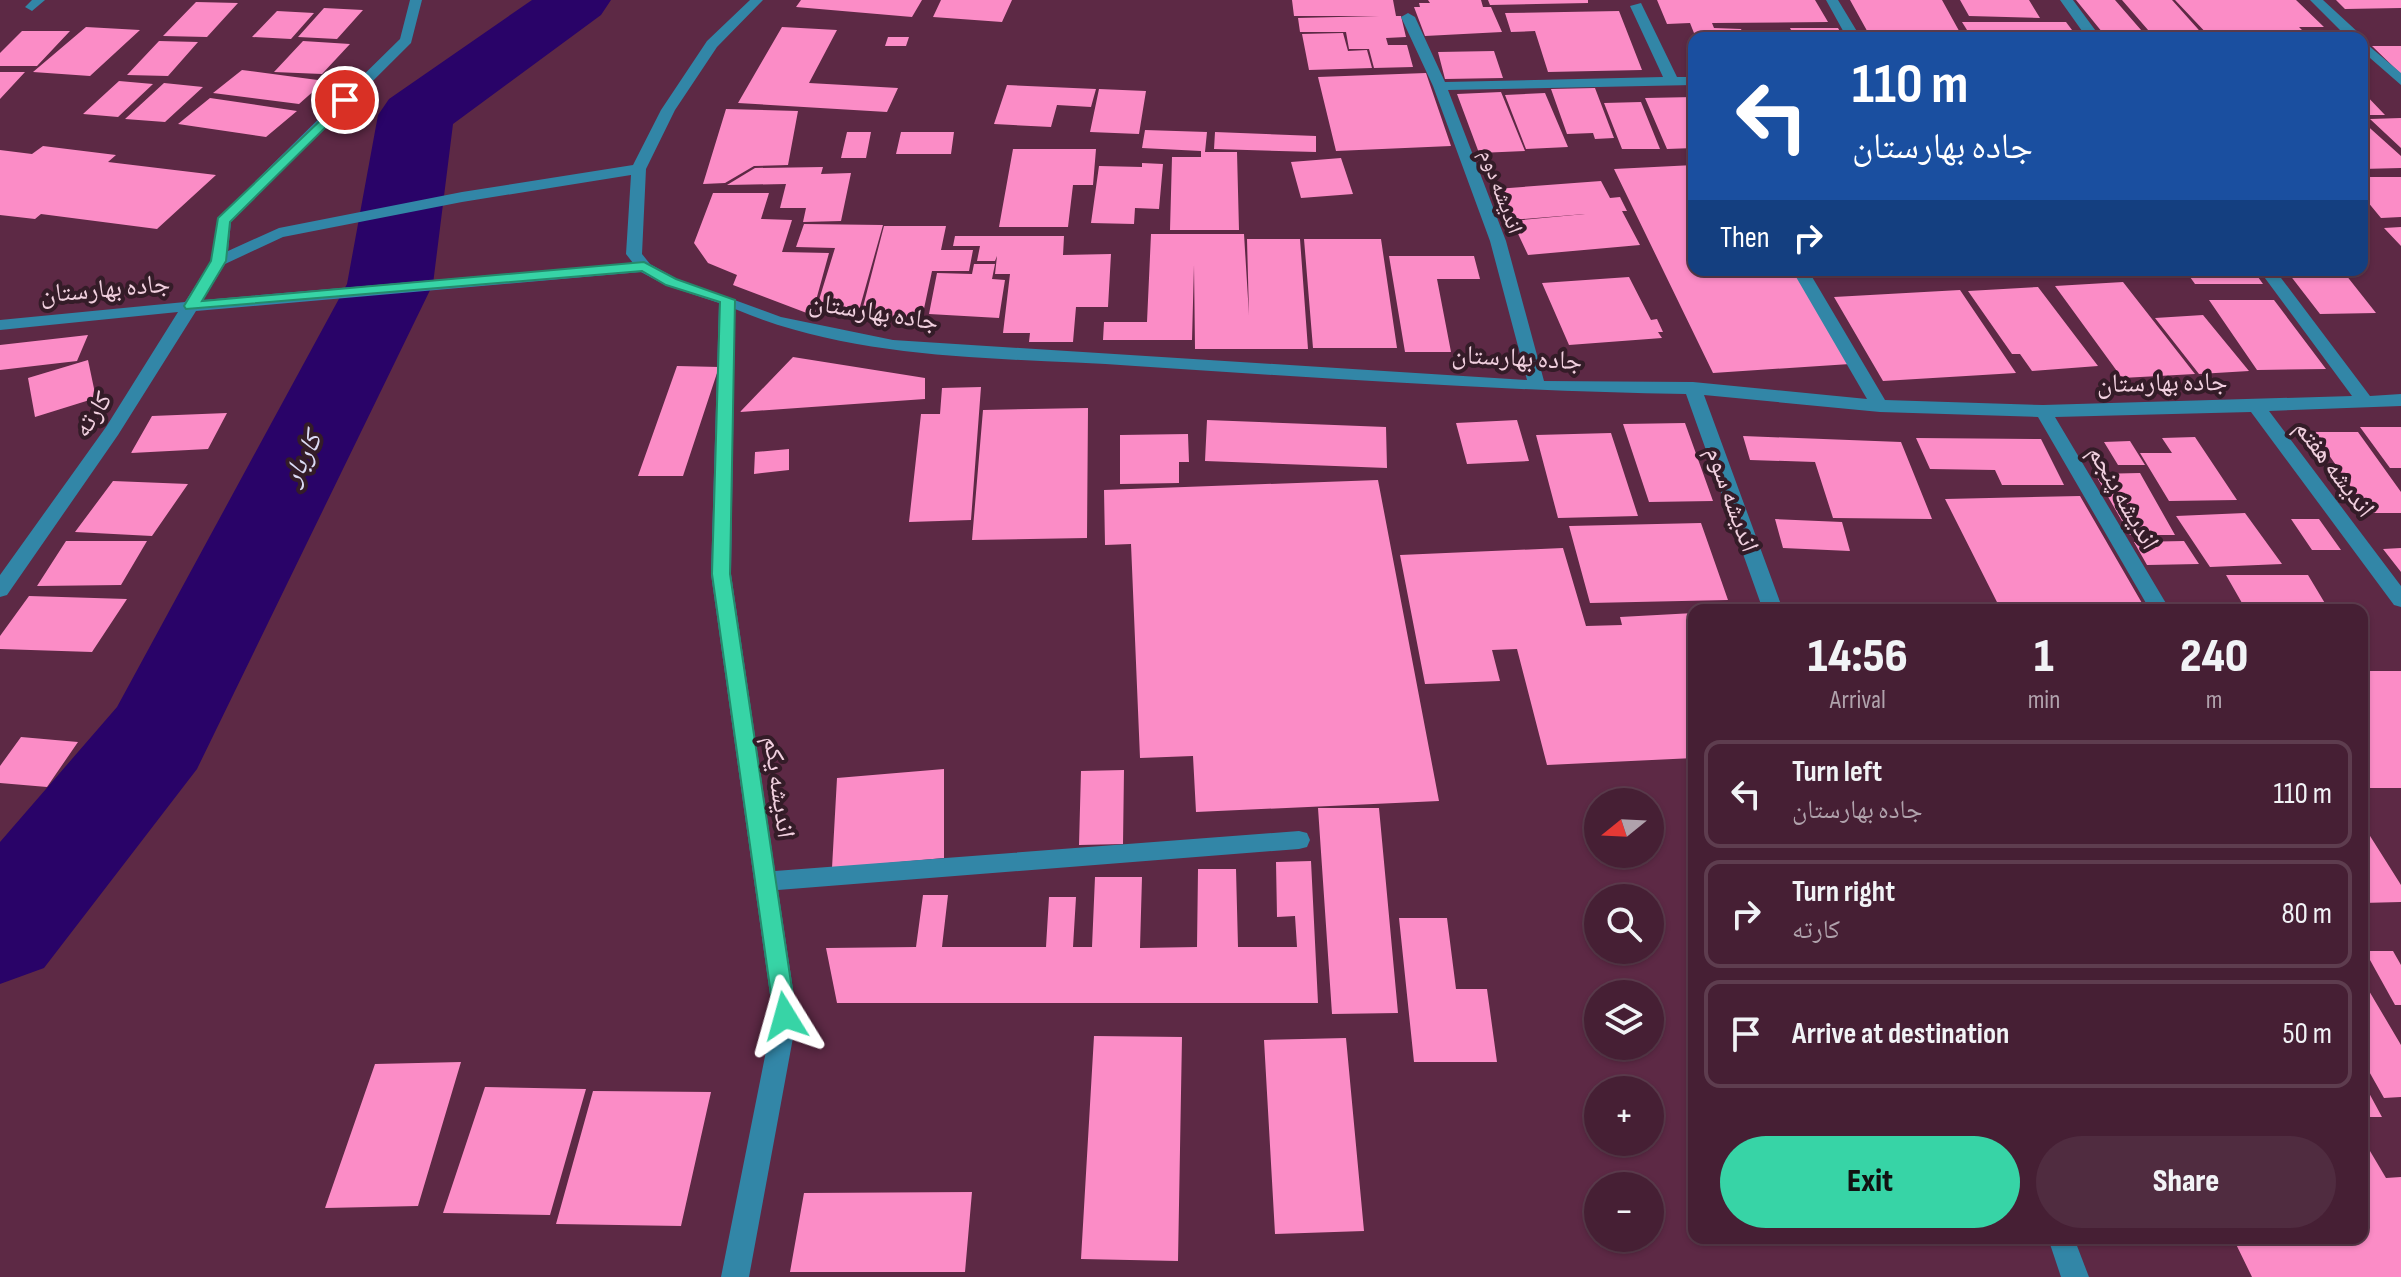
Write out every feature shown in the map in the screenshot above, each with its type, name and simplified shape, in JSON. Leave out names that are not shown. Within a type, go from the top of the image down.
[{"type":"street","name":"کارته","points":[[0,590],[112,431],[192,306],[219,261],[223,221],[406,40],[416,0]]},
{"type":"street","points":[[644,267],[634,254],[639,169],[668,110],[712,44],[757,0]]},
{"type":"street","points":[[1832,0],[1851,32]]},
{"type":"street","points":[[2066,0],[2090,32]]},
{"type":"street","points":[[2316,0],[2350,32]]},
{"type":"street","points":[[1636,6],[1672,81]]},
{"type":"street","name":"اندیشه دوم","points":[[1408,17],[1440,86],[1498,241],[1537,386]]},
{"type":"street","points":[[2368,50],[2401,81]]},
{"type":"street","points":[[1440,86],[1688,81]]},
{"type":"street","points":[[219,261],[279,233],[462,197],[639,169]]},
{"type":"street","name":"جاده بهارستان","points":[[0,325],[302,295],[644,267],[671,282],[727,300],[777,321],[893,345],[1537,386],[1693,388],[1880,406],[2043,411],[2401,400]]},
{"type":"street","points":[[1804,276],[1880,406]]},
{"type":"street","points":[[2271,276],[2364,400]]},
{"type":"street","name":"اندیشه یکم","points":[[727,300],[721,574],[785,1016],[735,1277]]},
{"type":"street","name":"اندیشه سوم","points":[[1693,388],[1771,604]]},
{"type":"street","name":"اندیشه هفتم","points":[[2256,406],[2401,600]]},
{"type":"street","name":"اندیشه پنجم","points":[[2043,411],[2156,604]]},
{"type":"street","points":[[765,881],[1299,840]]},
{"type":"street","points":[[2063,1244],[2075,1277]]},
{"type":"building","points":[[801,0],[922,0],[912,17],[796,7]]},
{"type":"building","points":[[941,0],[1012,0],[1002,22],[933,17]]},
{"type":"building","points":[[1292,0],[1393,0],[1396,16],[1401,16],[1406,37],[1386,38],[1388,45],[1407,45],[1413,67],[1374,68],[1369,49],[1349,49],[1346,32],[1300,32],[1298,18],[1379,16],[1294,16]]},
{"type":"building","points":[[1428,0],[1481,0],[1483,7],[1491,7],[1502,32],[1425,36],[1414,7],[1420,7],[1419,3],[1430,3]]},
{"type":"building","points":[[1488,0],[1588,0],[1588,3],[1490,5]]},
{"type":"building","points":[[1657,0],[1815,0],[1828,22],[1712,23],[1714,28],[1741,29],[1742,32],[1694,32],[1690,23],[1667,24]]},
{"type":"building","points":[[1850,0],[1942,0],[1960,32],[1868,32]]},
{"type":"building","points":[[1960,0],[2029,0],[2040,18],[1969,16]]},
{"type":"building","points":[[2076,0],[2115,0],[2143,32],[2102,32]]},
{"type":"building","points":[[2122,0],[2172,0],[2201,32],[2150,32]]},
{"type":"building","points":[[2175,0],[2296,0],[2324,27],[2299,27],[2304,32],[2205,32]]},
{"type":"building","points":[[2336,0],[2401,0],[2401,8],[2345,9]]},
{"type":"building","points":[[196,2],[238,3],[207,37],[163,36]]},
{"type":"building","points":[[324,8],[363,10],[337,39],[298,37]]},
{"type":"building","points":[[277,11],[314,13],[291,39],[252,37]]},
{"type":"building","points":[[1619,11],[1642,70],[1548,72],[1535,31],[1511,32],[1505,13]]},
{"type":"building","points":[[1962,22],[2066,22],[2074,32],[1968,32]]},
{"type":"building","points":[[86,27],[140,30],[90,76],[33,72]]},
{"type":"building","points":[[782,27],[837,30],[809,83],[898,88],[887,112],[738,103]]},
{"type":"building","points":[[1790,28],[1838,28],[1840,32],[1792,32]]},
{"type":"building","points":[[22,31],[70,31],[37,66],[0,66],[0,53]]},
{"type":"building","points":[[1343,33],[1348,51],[1367,50],[1372,68],[1309,70],[1302,34]]},
{"type":"building","points":[[888,37],[909,37],[906,46],[885,46]]},
{"type":"building","points":[[159,41],[198,42],[168,76],[127,75]]},
{"type":"building","points":[[303,41],[350,44],[322,74],[274,72]]},
{"type":"building","points":[[2372,46],[2401,46],[2401,74]]},
{"type":"building","points":[[1494,51],[1503,78],[1445,79],[1438,52]]},
{"type":"building","points":[[242,70],[325,81],[299,104],[213,93]]},
{"type":"building","points":[[0,72],[25,72],[0,99]]},
{"type":"building","points":[[1426,73],[1451,146],[1336,151],[1318,77]]},
{"type":"building","points":[[119,81],[153,84],[118,117],[83,114]]},
{"type":"building","points":[[164,83],[203,87],[165,122],[125,119]]},
{"type":"building","points":[[1007,85],[1096,89],[1091,107],[1057,105],[1051,127],[994,124]]},
{"type":"building","points":[[1595,88],[1614,138],[1595,139],[1593,133],[1567,134],[1551,89]]},
{"type":"building","points":[[1099,89],[1146,91],[1139,134],[1090,132]]},
{"type":"building","points":[[1501,92],[1525,151],[1479,153],[1457,94]]},
{"type":"building","points":[[1545,93],[1568,147],[1526,149],[1505,95]]},
{"type":"building","points":[[1688,97],[1688,148],[1667,149],[1645,98]]},
{"type":"building","points":[[2368,97],[2385,115],[2368,115]]},
{"type":"building","points":[[210,98],[297,111],[266,137],[178,124]]},
{"type":"building","points":[[1641,102],[1660,149],[1622,149],[1604,103]]},
{"type":"building","points":[[726,109],[798,111],[788,165],[754,166],[725,183],[703,184]]},
{"type":"building","points":[[2401,118],[2401,148],[2370,119]]},
{"type":"building","points":[[2368,126],[2401,156],[2401,168],[2368,169]]},
{"type":"building","points":[[1145,130],[1207,132],[1205,152],[1237,152],[1239,230],[1170,230],[1172,157],[1201,157],[1201,151],[1142,148]]},
{"type":"building","points":[[847,132],[871,132],[866,158],[841,158]]},
{"type":"building","points":[[901,132],[954,132],[951,154],[896,154]]},
{"type":"building","points":[[1215,132],[1316,136],[1316,152],[1214,149]]},
{"type":"building","points":[[43,146],[116,155],[108,162],[216,175],[157,229],[41,214],[35,219],[0,215],[0,150],[32,154]]},
{"type":"building","points":[[1013,149],[1096,149],[1093,185],[1073,185],[1068,227],[999,227]]},
{"type":"building","points":[[1341,158],[1353,194],[1301,198],[1291,162]]},
{"type":"building","points":[[1142,163],[1163,164],[1159,209],[1135,208],[1134,224],[1091,223],[1099,166],[1142,167]]},
{"type":"building","points":[[1688,165],[1688,276],[1799,276],[1850,364],[1713,373],[1614,169]]},
{"type":"building","points":[[823,167],[821,174],[851,173],[841,221],[803,222],[806,208],[780,208],[786,184],[727,185],[755,168]]},
{"type":"building","points":[[2368,177],[2401,177],[2401,217],[2381,218],[2368,202]]},
{"type":"building","points":[[1601,181],[1610,198],[1620,197],[1627,211],[1622,211],[1640,245],[1528,255],[1512,221],[1585,214],[1511,220],[1496,189]]},
{"type":"building","points":[[713,193],[769,193],[761,219],[792,220],[782,252],[829,253],[812,315],[733,285],[737,275],[708,263],[694,243]]},
{"type":"building","points":[[804,224],[883,225],[858,314],[815,313],[835,248],[796,247]]},
{"type":"building","points":[[884,226],[946,226],[941,250],[973,250],[969,271],[932,271],[922,318],[894,317],[863,307]]},
{"type":"building","points":[[2401,227],[2401,246],[2384,228]]},
{"type":"building","points":[[1151,234],[1244,234],[1249,315],[1247,239],[1300,239],[1308,349],[1195,349],[1194,265],[1192,340],[1103,340],[1104,322],[1147,322]]},
{"type":"building","points":[[955,236],[1064,236],[1063,255],[1111,254],[1108,307],[1076,307],[1073,342],[1029,342],[1030,333],[1003,333],[1010,274],[995,274],[997,256],[995,261],[977,261],[980,246],[953,246]]},
{"type":"building","points":[[1304,239],[1381,239],[1397,348],[1313,348]]},
{"type":"building","points":[[1389,256],[1474,256],[1480,279],[1437,279],[1451,352],[1405,352]]},
{"type":"building","points":[[974,264],[995,264],[992,279],[1005,280],[999,318],[929,314],[937,273],[972,274]]},
{"type":"building","points":[[2128,276],[2166,277],[2130,278]]},
{"type":"building","points":[[2189,276],[2257,276],[2263,284],[2195,284]]},
{"type":"building","points":[[2291,276],[2347,276],[2376,313],[2320,314]]},
{"type":"building","points":[[1629,277],[1651,320],[1657,319],[1663,332],[1658,332],[1662,338],[1569,345],[1542,283]]},
{"type":"building","points":[[2123,282],[2195,374],[2122,378],[2055,286]]},
{"type":"building","points":[[2038,287],[2098,366],[2032,371],[2020,354],[2012,354],[1968,291]]},
{"type":"building","points":[[1960,290],[2016,373],[1883,381],[1834,297]]},
{"type":"building","points":[[2209,300],[2274,300],[2326,369],[2257,370]]},
{"type":"building","points":[[2203,315],[2249,371],[2199,374],[2155,318]]},
{"type":"building","points":[[88,335],[77,361],[0,370],[0,345]]},
{"type":"building","points":[[793,357],[925,378],[925,399],[740,412]]},
{"type":"building","points":[[88,360],[96,398],[35,417],[28,378]]},
{"type":"building","points":[[677,366],[719,367],[683,476],[638,476]]},
{"type":"building","points":[[981,387],[971,520],[909,522],[921,414],[940,414],[942,388]]},
{"type":"building","points":[[1088,408],[1087,538],[972,540],[983,410]]},
{"type":"building","points":[[227,413],[208,449],[131,453],[152,416]]},
{"type":"building","points":[[1207,420],[1386,427],[1387,468],[1205,461]]},
{"type":"building","points":[[1517,420],[1529,461],[1467,464],[1456,423]]},
{"type":"building","points":[[1685,423],[1713,501],[1649,502],[1623,424]]},
{"type":"building","points":[[2360,427],[2401,427],[2401,468],[2390,468]]},
{"type":"building","points":[[2313,432],[2358,432],[2401,492],[2401,513],[2369,513]]},
{"type":"building","points":[[1611,433],[1638,516],[1558,518],[1536,435]]},
{"type":"building","points":[[1188,434],[1189,462],[1179,462],[1179,483],[1120,484],[1120,435]]},
{"type":"building","points":[[1743,436],[1901,442],[1932,519],[1833,518],[1815,462],[1750,460]]},
{"type":"building","points":[[2195,437],[2237,500],[2169,501],[2140,453],[2172,453],[2162,438]]},
{"type":"building","points":[[1916,438],[2041,439],[2064,485],[2002,485],[1995,470],[1930,469]]},
{"type":"building","points":[[2130,441],[2145,465],[2118,465],[2104,442]]},
{"type":"building","points":[[789,449],[789,470],[754,474],[755,452]]},
{"type":"building","points":[[2140,473],[2175,535],[2130,535],[2095,474]]},
{"type":"building","points":[[1378,480],[1439,801],[1196,812],[1193,756],[1140,758],[1131,544],[1105,545],[1104,490]]},
{"type":"building","points":[[113,481],[188,484],[152,536],[75,532]]},
{"type":"building","points":[[2080,496],[2143,604],[1998,604],[1945,499]]},
{"type":"building","points":[[2245,513],[2282,564],[2210,567],[2176,516]]},
{"type":"building","points":[[1775,519],[1842,522],[1850,551],[1783,548]]},
{"type":"building","points":[[2291,519],[2319,519],[2341,550],[2312,550]]},
{"type":"building","points":[[1701,523],[1728,600],[1590,603],[1569,526]]},
{"type":"building","points":[[66,541],[147,541],[121,585],[37,586]]},
{"type":"building","points":[[2184,541],[2199,564],[2147,565],[2134,542]]},
{"type":"building","points":[[1563,548],[1586,626],[1622,625],[1620,617],[1688,613],[1688,758],[1547,765],[1517,649],[1492,650],[1500,681],[1425,684],[1400,555]]},
{"type":"building","points":[[2401,548],[2401,572],[2383,549]]},
{"type":"building","points":[[2226,575],[2308,575],[2325,604],[2243,604]]},
{"type":"building","points":[[29,596],[127,599],[92,652],[0,649],[0,636]]},
{"type":"building","points":[[2368,671],[2401,671],[2401,788],[2368,788]]},
{"type":"building","points":[[21,737],[78,742],[47,787],[0,783],[0,766]]},
{"type":"building","points":[[944,769],[944,858],[832,868],[837,778]]},
{"type":"building","points":[[1124,770],[1123,844],[1079,845],[1081,771]]},
{"type":"building","points":[[1318,808],[1379,808],[1398,1013],[1332,1014]]},
{"type":"building","points":[[2368,833],[2401,885],[2401,902],[2368,903]]},
{"type":"building","points":[[1311,861],[1318,1003],[837,1003],[826,948],[916,947],[923,895],[948,895],[942,947],[1046,947],[1049,897],[1076,897],[1073,947],[1092,947],[1095,877],[1142,877],[1140,948],[1197,947],[1198,869],[1236,869],[1238,947],[1297,947],[1295,916],[1277,917],[1276,862]]},
{"type":"building","points":[[1399,918],[1447,918],[1456,989],[1487,989],[1497,1062],[1414,1062]]},
{"type":"building","points":[[2368,951],[2393,951],[2401,965],[2401,1005],[2395,1005],[2368,956]]},
{"type":"building","points":[[2368,989],[2401,1045],[2401,1097],[2384,1098],[2368,1070]]},
{"type":"building","points":[[1094,1036],[1182,1037],[1178,1261],[1081,1259]]},
{"type":"building","points":[[1346,1038],[1364,1231],[1275,1234],[1264,1040]]},
{"type":"building","points":[[461,1062],[418,1206],[325,1208],[375,1064]]},
{"type":"building","points":[[485,1087],[586,1089],[550,1215],[443,1213]]},
{"type":"building","points":[[593,1091],[711,1092],[681,1226],[556,1224]]},
{"type":"building","points":[[2368,1091],[2382,1117],[2368,1117]]},
{"type":"building","points":[[2368,1148],[2386,1178],[2401,1177],[2401,1277],[2252,1277],[2236,1244],[2368,1244]]},
{"type":"building","points":[[972,1192],[965,1272],[790,1272],[804,1193]]},
{"type":"waterway","name":"کاربار","points":[[0,930],[157,738],[390,284],[416,115],[577,0]]},
{"type":"route","points":[[345,100],[223,221],[219,261],[192,306],[644,267],[671,282],[727,300],[721,574],[785,1016]]}]
